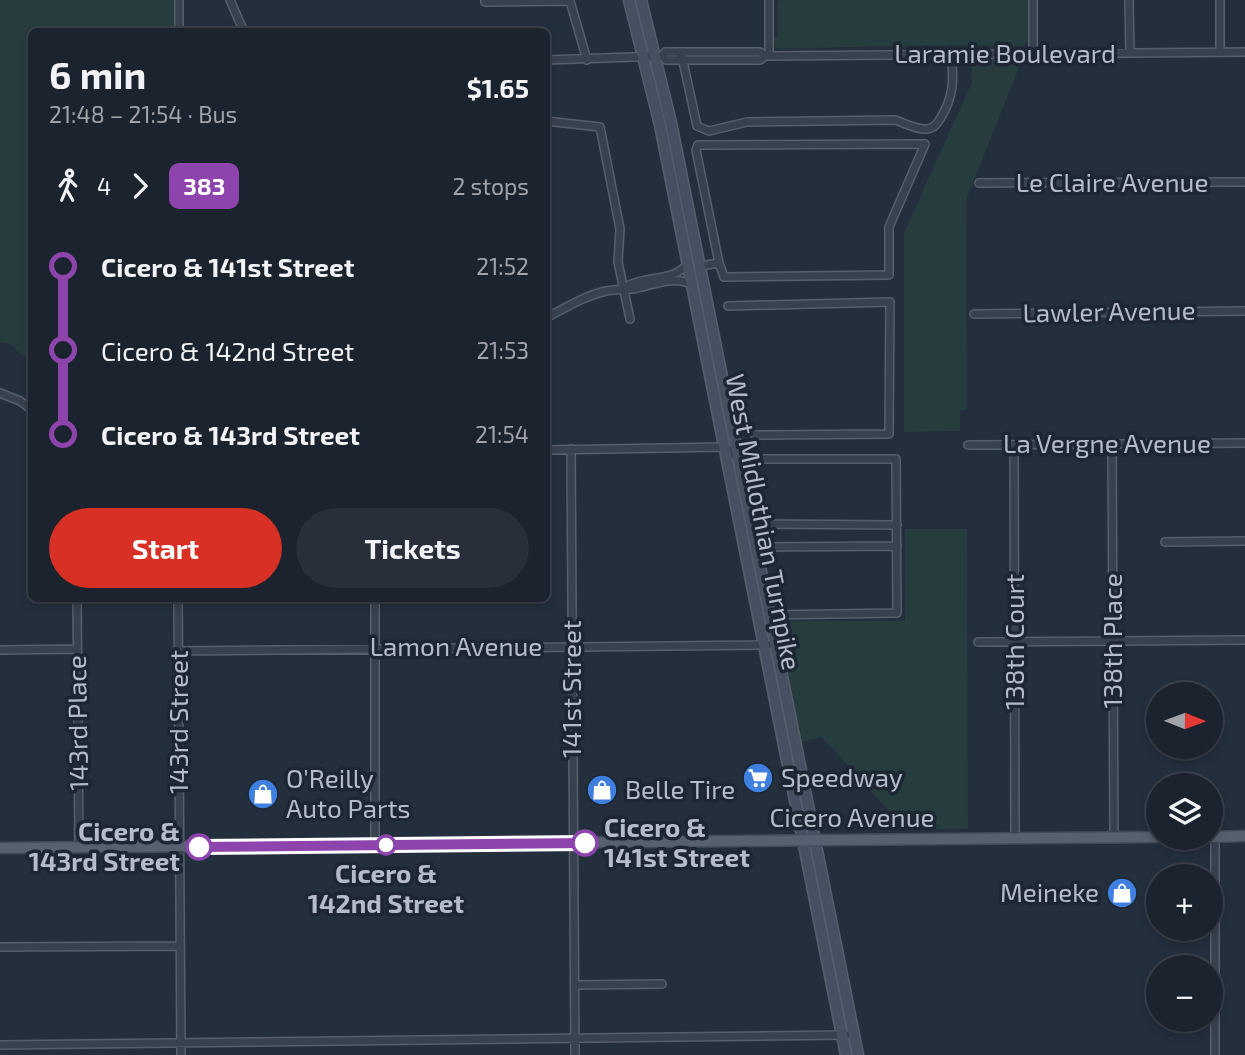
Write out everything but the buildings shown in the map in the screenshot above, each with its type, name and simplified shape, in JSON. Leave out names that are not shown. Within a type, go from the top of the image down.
[{"type":"main road","name":"West Midlothian Turnpike","points":[[629,0],[654,57],[690,274],[725,447],[770,645],[848,1035],[858,1055]]},
{"type":"main road","name":"West Midlothian Turnpike","points":[[641,0],[700,267],[757,547],[770,615],[770,645]]},
{"type":"main road","points":[[690,274],[700,267]]},
{"type":"main road","points":[[1223,837],[1245,836]]},
{"type":"main road","name":"Cicero Avenue","points":[[0,848],[1146,837]]},
{"type":"main road","name":"West Midlothian Turnpike","points":[[846,1055],[848,1035]]},
{"type":"street","points":[[179,0],[179,28]]},
{"type":"street","points":[[230,0],[242,28]]},
{"type":"street","points":[[767,56],[769,0]]},
{"type":"street","points":[[1033,0],[1033,54]]},
{"type":"street","points":[[1129,0],[1130,53]]},
{"type":"street","points":[[1220,0],[1220,52]]},
{"type":"street","points":[[485,1],[570,1],[587,60]]},
{"type":"street","name":"Laramie Boulevard","points":[[550,60],[654,57],[666,60],[682,55],[760,60],[767,56],[1245,52]]},
{"type":"street","points":[[682,55],[698,127],[720,130],[747,122],[895,120],[915,128],[928,129],[937,124],[953,90],[951,54]]},
{"type":"street","points":[[550,121],[600,127],[620,229],[617,257],[630,319]]},
{"type":"street","points":[[698,145],[925,145],[889,226],[889,275],[724,277],[719,263],[696,150],[698,145]]},
{"type":"street","name":"Le Claire Avenue","points":[[979,184],[1245,183]]},
{"type":"street","points":[[700,267],[719,263]]},
{"type":"street","points":[[623,288],[630,283],[674,274],[690,274]]},
{"type":"street","points":[[550,316],[586,297],[690,274]]},
{"type":"street","points":[[728,306],[890,302],[889,434],[755,435]]},
{"type":"street","name":"Lawler Avenue","points":[[974,314],[1245,311]]},
{"type":"street","points":[[0,393],[28,407]]},
{"type":"street","name":"La Vergne Avenue","points":[[968,445],[1245,443]]},
{"type":"street","name":"138th Place","points":[[1112,444],[1114,838]]},
{"type":"street","name":"138th Court","points":[[1014,445],[1015,839]]},
{"type":"street","points":[[550,450],[725,447],[739,459],[897,459],[897,613],[770,615]]},
{"type":"street","name":"141st Street","points":[[572,449],[575,1055]]},
{"type":"street","points":[[752,524],[897,525]]},
{"type":"street","points":[[1165,542],[1245,541]]},
{"type":"street","points":[[757,547],[897,546]]},
{"type":"street","name":"143rd Place","points":[[77,602],[79,848]]},
{"type":"street","name":"143rd Street","points":[[178,602],[181,1055]]},
{"type":"street","points":[[375,602],[376,845]]},
{"type":"street","points":[[978,642],[1245,640]]},
{"type":"street","name":"Lamon Avenue","points":[[178,651],[770,645]]},
{"type":"street","points":[[0,650],[77,649]]},
{"type":"street","points":[[1213,850],[1215,1055]]},
{"type":"street","points":[[0,947],[180,946]]},
{"type":"street","points":[[575,985],[662,984]]},
{"type":"street","points":[[0,1045],[848,1035]]},
{"type":"green space","points":[[0,0],[177,0],[177,28],[28,28],[28,358],[11,344],[0,342]]},
{"type":"green space","points":[[1029,0],[1029,40],[1024,46],[927,45],[778,49],[772,45],[772,37],[778,37],[778,1]]},
{"type":"green space","points":[[971,59],[1022,60],[966,200],[967,410],[960,410],[960,431],[904,432],[904,233],[972,82]]},
{"type":"green space","points":[[905,529],[967,529],[968,829],[905,829],[822,737],[801,742],[776,621],[905,621]]},
{"type":"bus line","name":"383","points":[[199,847],[585,843]]},
{"type":"place","name":"Speedway","points":[[758,778]]},
{"type":"place","name":"Belle Tire","points":[[602,790]]},
{"type":"place","name":"O'Reilly Auto Parts","points":[[263,794]]},
{"type":"place","name":"Cicero & 141st Street","points":[[585,843]]},
{"type":"place","name":"Cicero & 142nd Street","points":[[386,845]]},
{"type":"place","name":"Cicero & 143rd Street","points":[[199,847]]},
{"type":"place","name":"Meineke","points":[[1122,893]]}]
